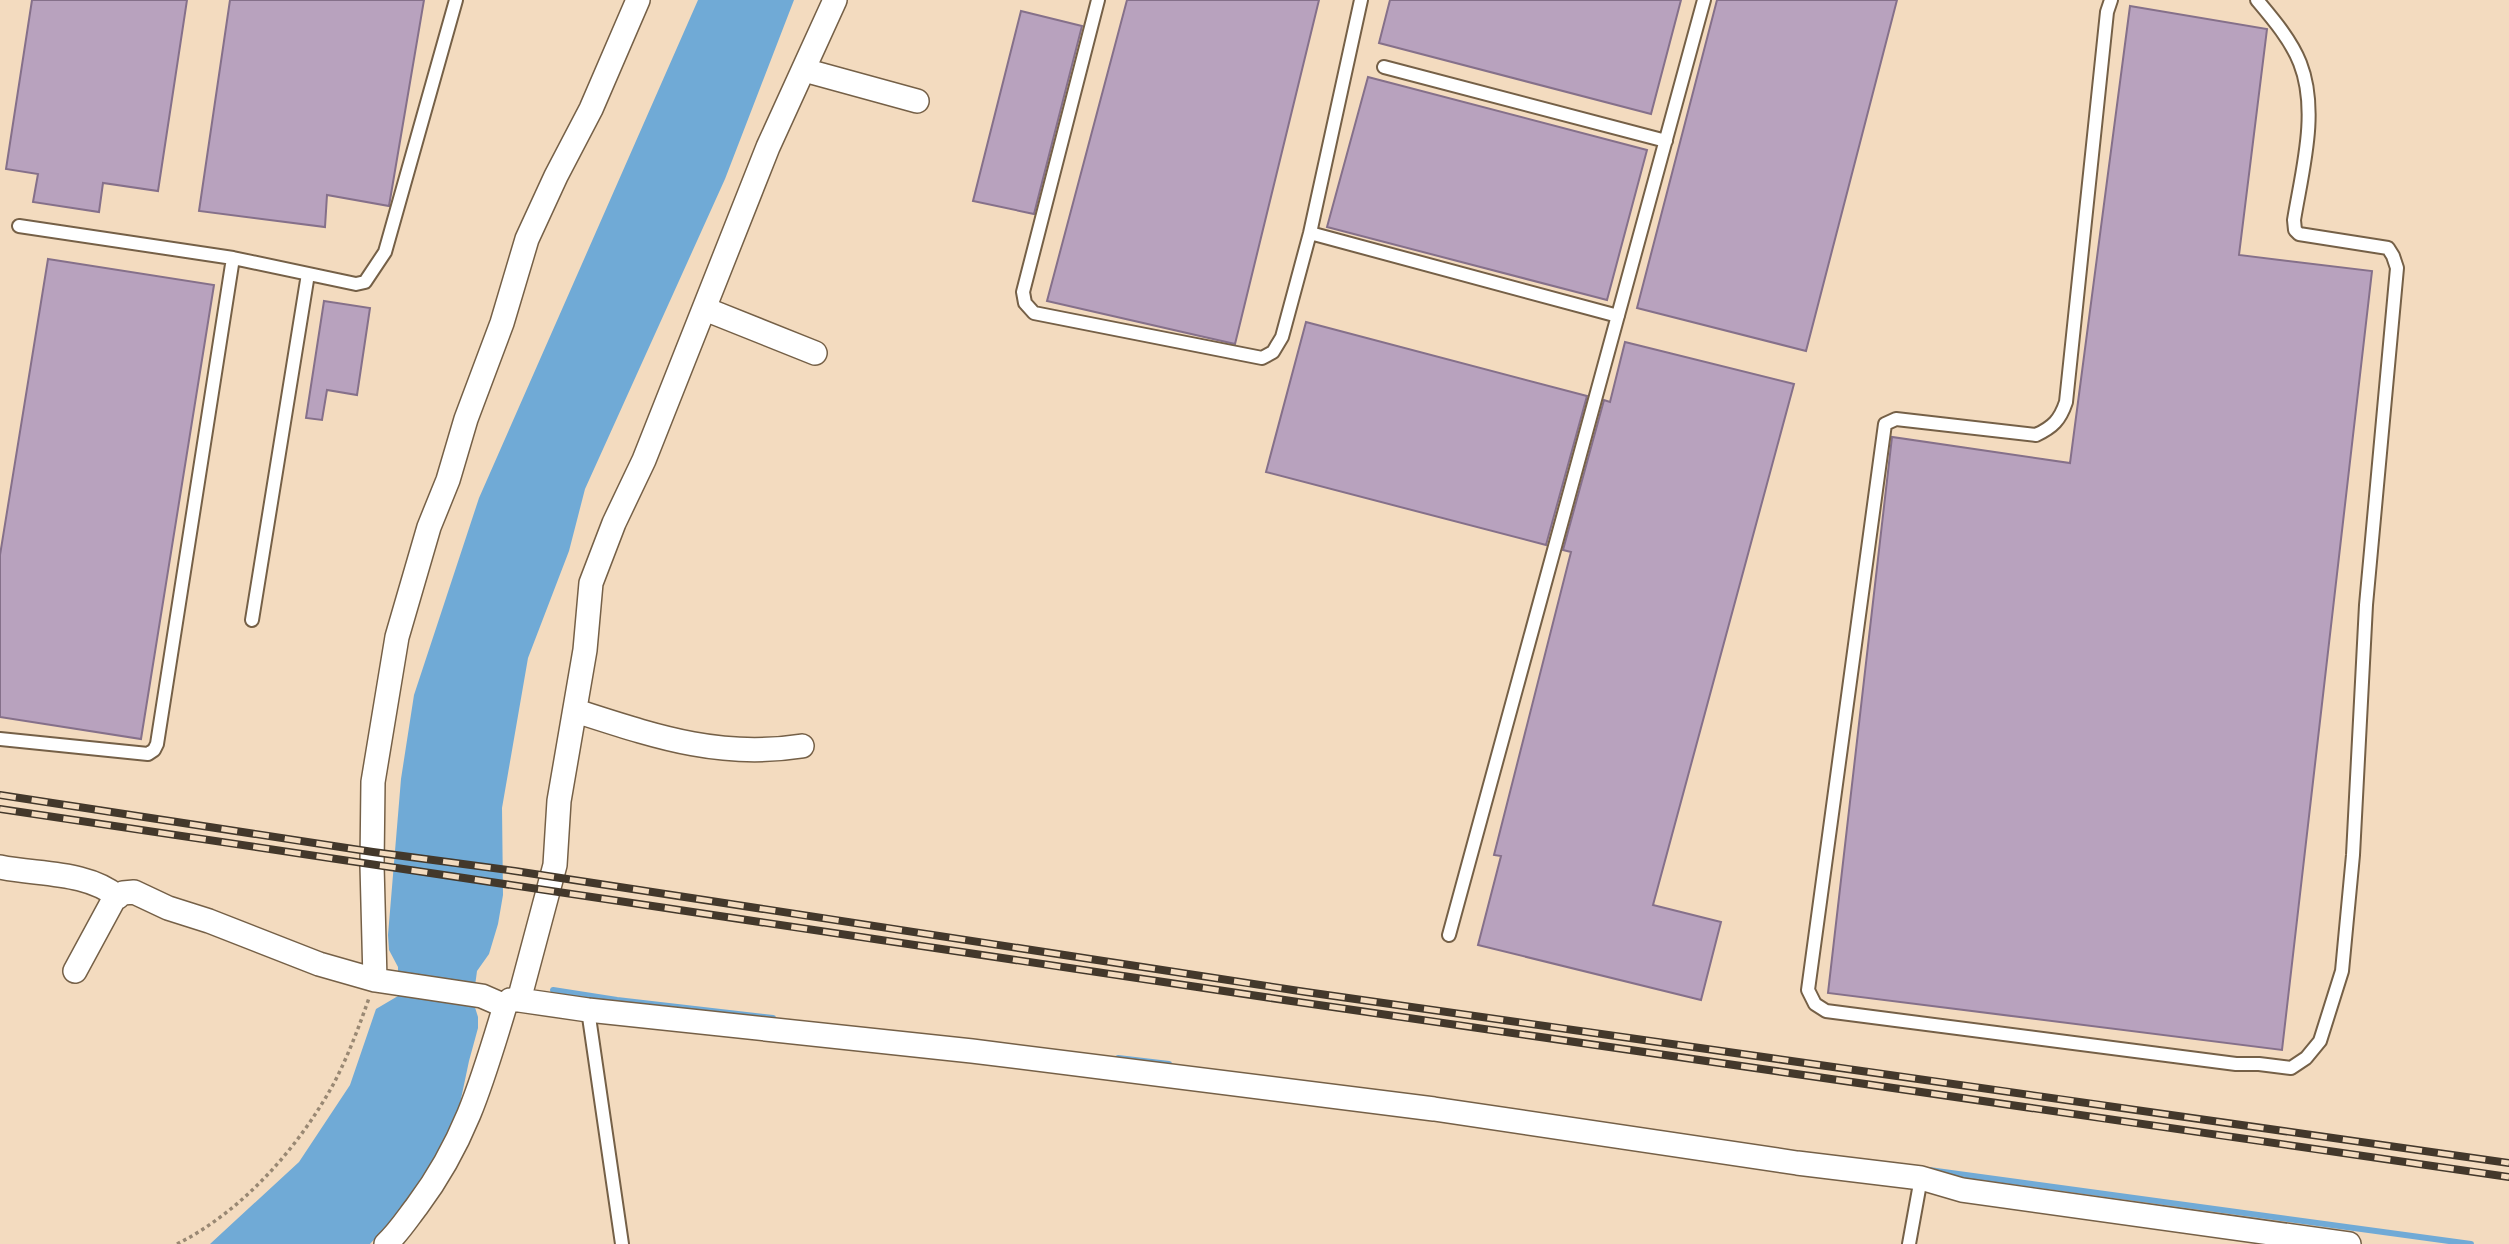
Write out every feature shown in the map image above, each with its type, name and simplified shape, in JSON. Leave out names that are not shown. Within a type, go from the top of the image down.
[{"type":"street","points":[[382,982],[372,865],[373,782],[397,637],[429,527],[502,323],[527,239],[591,109],[638,0]]},
{"type":"street","points":[[386,1244],[435,1183],[457,1145],[512,1003],[553,877],[559,801],[576,711],[591,583],[614,523],[644,460],[768,148],[835,0]]},
{"type":"street","points":[[804,70],[917,101]]},
{"type":"street","points":[[705,309],[815,353]]},
{"type":"street","points":[[576,711],[699,747],[771,751],[802,746]]},
{"type":"street","points":[[0,867],[82,879],[97,884],[118,897]]},
{"type":"street","points":[[75,971],[108,910],[118,897],[134,892],[168,908],[319,964],[382,982],[482,996],[512,1003],[972,1051],[1434,1109],[1797,1163],[1921,1178],[1962,1190],[2349,1244]]},
{"type":"lane","points":[[19,226],[233,258],[356,284],[365,282],[385,253],[456,0]]},
{"type":"lane","points":[[1098,0],[1023,292],[1025,303],[1034,313],[1262,358],[1273,352],[1282,337],[1310,233],[1361,0]]},
{"type":"lane","points":[[1449,935],[1704,0]]},
{"type":"lane","points":[[2111,0],[2107,12],[2066,402],[2061,418],[2036,435],[1896,419],[1885,424],[1808,990],[1815,1004],[1826,1012],[2210,1061],[2291,1068],[2306,1058],[2320,1041],[2342,971],[2353,855],[2366,605],[2398,268],[2388,248],[2299,234],[2295,229],[2294,220],[2307,143],[2308,99],[2301,64],[2289,41],[2257,0]]},
{"type":"lane","points":[[1384,67],[1666,141]]},
{"type":"lane","points":[[1310,233],[1618,316]]},
{"type":"lane","points":[[0,739],[148,754],[157,744],[233,258]]},
{"type":"lane","points":[[252,620],[308,274]]},
{"type":"lane","points":[[588,1010],[622,1244]]},
{"type":"lane","points":[[1909,1244],[1921,1178]]},
{"type":"path","points":[[177,1244],[249,1193],[284,1155],[316,1114],[335,1081],[382,982]]},
{"type":"water","points":[[698,0],[794,0],[725,179],[585,489],[569,551],[528,658],[502,808],[503,895],[489,954],[477,971],[473,1001],[478,1028],[458,1113],[421,1188],[370,1244],[210,1244],[299,1162],[350,1085],[376,1009],[398,996],[398,967],[389,950],[388,935],[401,779],[414,695],[479,498]]},
{"type":"building","points":[[32,0],[187,0],[158,191],[103,183],[99,212],[33,202],[38,174],[6,169]]},
{"type":"building","points":[[230,0],[424,0],[389,206],[327,195],[325,227],[199,211]]},
{"type":"building","points":[[1127,0],[1319,0],[1235,344],[1047,301]]},
{"type":"building","points":[[1390,0],[1681,0],[1651,114],[1379,43]]},
{"type":"building","points":[[1717,0],[1897,0],[1806,351],[1637,308]]},
{"type":"building","points":[[2130,6],[2267,29],[2239,255],[2372,271],[2282,1050],[1828,993],[1892,437],[2070,463]]},
{"type":"building","points":[[1021,11],[1082,26],[1034,214],[973,201]]},
{"type":"building","points":[[1368,77],[1647,150],[1607,300],[1327,227]]},
{"type":"building","points":[[48,259],[214,285],[141,739],[0,717],[0,555]]},
{"type":"building","points":[[324,301],[370,308],[357,395],[327,390],[322,420],[306,418]]},
{"type":"building","points":[[1306,322],[1587,396],[1546,545],[1266,472]]},
{"type":"building","points":[[1625,342],[1794,384],[1653,905],[1721,922],[1701,1000],[1478,945],[1501,856],[1494,855],[1571,552],[1563,550],[1604,400],[1610,402]]},
{"type":"waterway","points":[[553,990],[773,1018]]},
{"type":"waterway","points":[[1118,1058],[1169,1064]]},
{"type":"waterway","points":[[1929,1170],[2471,1244]]},
{"type":"railway","points":[[0,795],[1306,992],[2509,1163]]},
{"type":"railway","points":[[0,809],[1298,1002],[2509,1177]]}]
